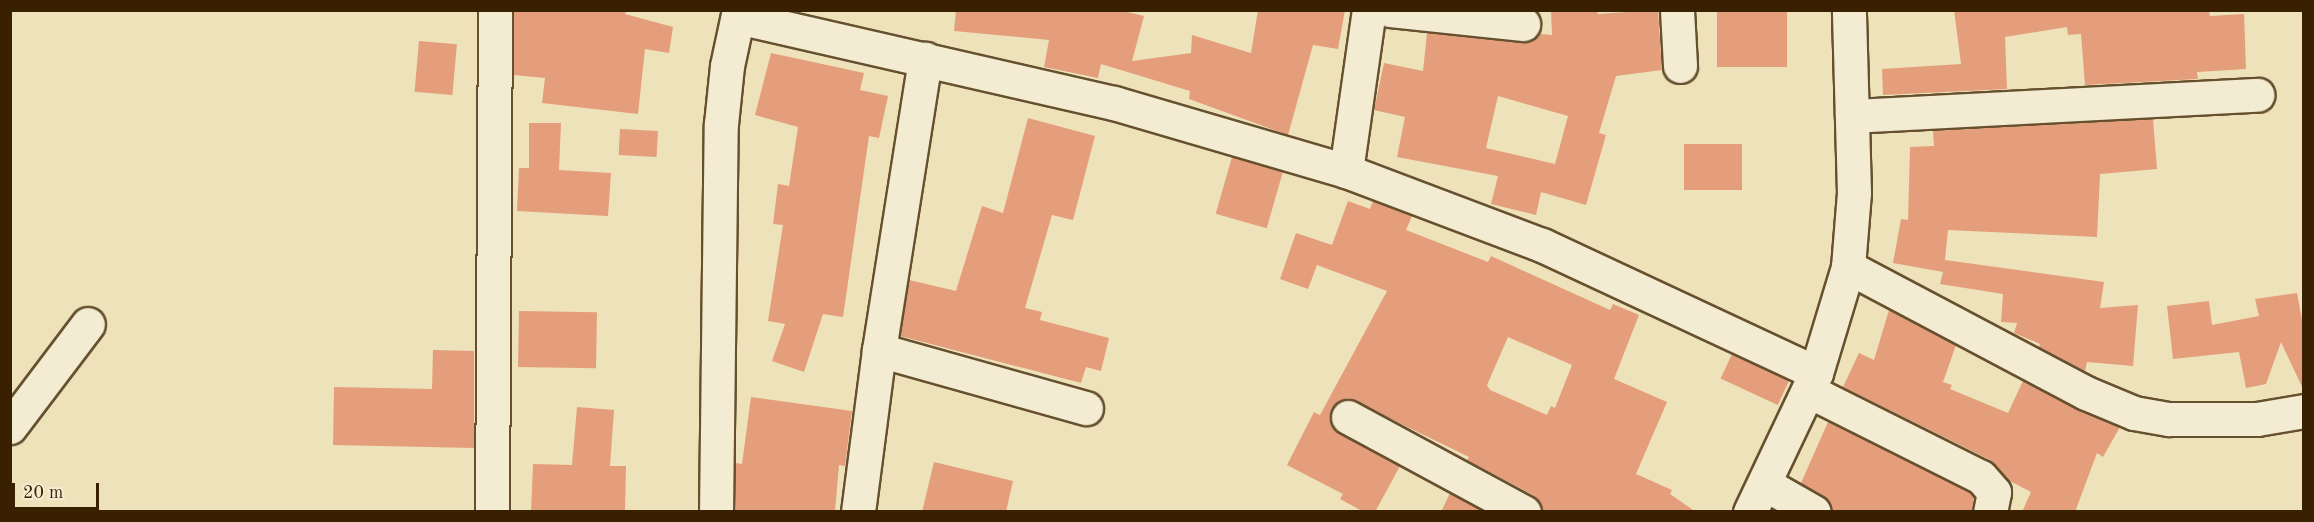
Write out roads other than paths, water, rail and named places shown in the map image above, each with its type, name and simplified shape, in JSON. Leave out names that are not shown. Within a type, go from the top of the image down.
[{"type":"street","points":[[492,512],[495,10]]},
{"type":"street","points":[[1346,171],[1370,10]]},
{"type":"street","points":[[1390,10],[1523,24]]},
{"type":"street","points":[[1677,10],[1680,66]]},
{"type":"street","points":[[1814,512],[1758,498],[1812,382],[1848,267],[1854,193],[1849,10]]},
{"type":"street","points":[[716,512],[722,124],[727,66],[738,14],[1114,103],[1346,171],[1542,245],[1812,382],[1982,477],[1994,492],[1990,512]]},
{"type":"street","points":[[858,512],[879,350],[925,59]]},
{"type":"street","points":[[1852,116],[2257,95]]},
{"type":"street","points":[[1848,267],[2086,393],[2134,413],[2169,419],[2257,419],[2304,411]]},
{"type":"street","points":[[10,427],[88,324]]},
{"type":"street","points":[[879,350],[1086,408]]},
{"type":"street","points":[[1348,417],[1524,512]]}]
